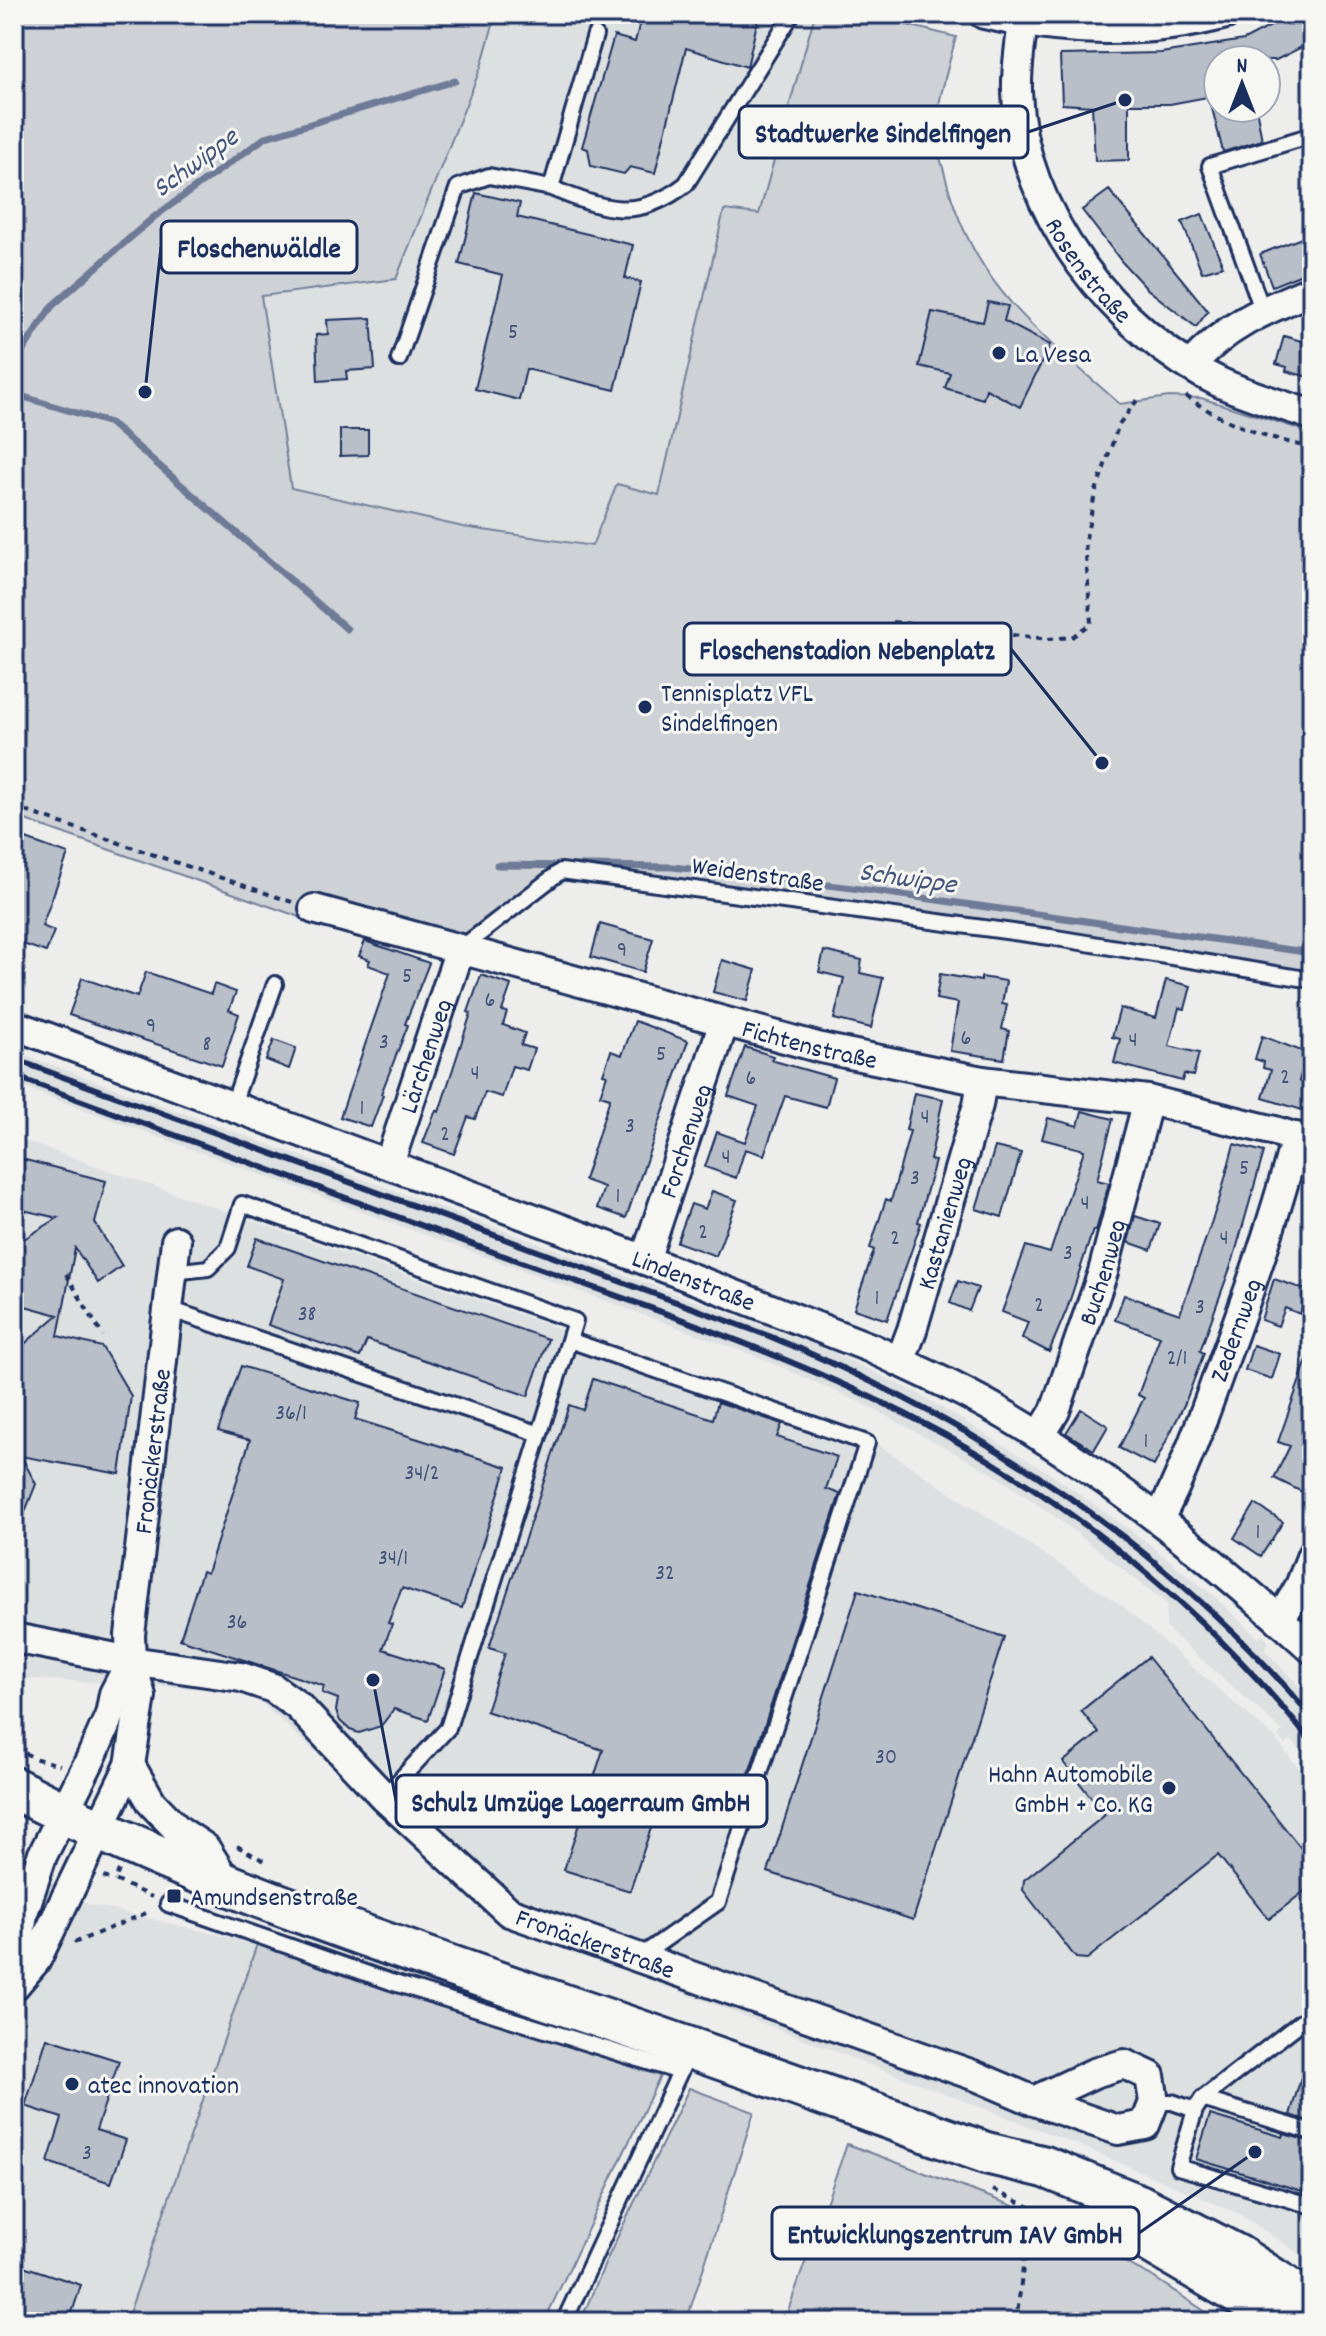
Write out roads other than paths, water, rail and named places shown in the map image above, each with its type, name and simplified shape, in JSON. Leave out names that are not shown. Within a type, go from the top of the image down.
[{"type":"main road","points":[[14,1788],[100,1831],[229,1886],[444,1964],[685,2060],[987,2170],[1036,2184],[1136,2233],[1286,2322]]},
{"type":"main road","points":[[987,2170],[1045,2167],[1139,2205],[1238,2256],[1312,2304]]},
{"type":"street","points":[[984,14],[1024,18],[1048,26],[1145,28],[1202,21],[1226,14]]},
{"type":"street","name":"Rosenstraße","points":[[1024,18],[1017,94],[1023,136],[1035,176],[1060,231],[1100,290],[1131,321],[1190,366],[1221,383],[1312,415]]},
{"type":"street","points":[[1190,366],[1213,343],[1262,309],[1312,290]]},
{"type":"street","name":"Fichtenstraße","points":[[314,909],[821,1048],[982,1081],[1148,1100],[1304,1140]]},
{"type":"street","name":"Lärchenweg","points":[[389,1164],[460,949]]},
{"type":"street","name":"Forchenweg","points":[[645,1260],[724,1022]]},
{"type":"street","name":"Lindenstraße","points":[[14,1025],[645,1260],[900,1362],[1040,1436],[1192,1544],[1312,1649]]},
{"type":"street","name":"Kastanienweg","points":[[900,1362],[978,1105],[982,1081]]},
{"type":"street","name":"Buchenweg","points":[[1040,1436],[1055,1411],[1103,1272],[1148,1100]]},
{"type":"street","name":"Zedernweg","points":[[1159,1519],[1207,1406],[1304,1140]]},
{"type":"street","name":"Fronäckerstraße","points":[[100,1831],[130,1765],[141,1696],[131,1661],[130,1635],[176,1241]]},
{"type":"street","points":[[1280,1620],[1300,1586],[1312,1555]]},
{"type":"street","name":"Fronäckerstraße","points":[[14,1638],[131,1661],[241,1677],[273,1688],[298,1706],[384,1797],[509,1912],[976,2076],[1034,2101],[1118,2130],[1145,2125],[1154,2102]]},
{"type":"street","name":"Fronäckerstraße","points":[[63,1813],[91,1758],[110,1715],[114,1694],[131,1661]]},
{"type":"street","points":[[130,1765],[152,1803],[178,1830],[205,1848],[229,1886]]},
{"type":"street","points":[[23,1913],[42,1856],[63,1813]]},
{"type":"street","points":[[14,1986],[100,1831]]},
{"type":"street","points":[[14,1870],[23,1913],[25,1969]]},
{"type":"street","points":[[1034,2101],[1094,2073],[1124,2064],[1150,2076],[1154,2102]]},
{"type":"lane","points":[[399,359],[458,187],[489,176],[551,188],[585,202],[635,210],[665,200],[686,184],[792,14]]},
{"type":"lane","points":[[551,188],[595,35]]},
{"type":"lane","points":[[1262,309],[1210,166],[1312,135]]},
{"type":"lane","name":"Weidenstraße","points":[[460,949],[561,871],[1050,937],[1312,980]]},
{"type":"lane","points":[[232,1107],[275,984]]},
{"type":"lane","points":[[173,1272],[208,1268],[228,1248],[242,1204],[575,1321],[448,1728],[384,1797]]},
{"type":"lane","points":[[169,1309],[540,1434]]},
{"type":"lane","points":[[569,1340],[867,1443],[760,1758],[718,1902],[638,1958]]},
{"type":"lane","points":[[168,1904],[391,1982],[685,2060],[564,2322]]},
{"type":"lane","points":[[1312,2022],[1301,2022],[1198,2104],[1178,2167],[1312,2206]]},
{"type":"lane","points":[[1154,2102],[1198,2104],[1312,2132]]},
{"type":"waterway","name":"Schwippe","points":[[14,364],[52,306],[154,217],[266,137],[455,81]]},
{"type":"waterway","name":"Schwippe","points":[[14,394],[110,423],[347,629]]},
{"type":"waterway","name":"Schwippe","points":[[497,865],[673,867],[845,887],[1312,953]]},
{"type":"railway","points":[[14,1059],[769,1336],[921,1407],[993,1448],[1131,1543],[1195,1596],[1255,1654],[1312,1717]]},
{"type":"railway","points":[[14,1076],[728,1337],[864,1394],[928,1426],[1050,1500],[1164,1588],[1217,1637],[1312,1743]]},
{"type":"place","name":"Stadtwerke Sindelfingen","points":[[1125,100]]},
{"type":"place","name":"La Vesa","points":[[999,353]]},
{"type":"place","name":"Floschenwäldle","points":[[145,392]]},
{"type":"place","name":"Tennisplatz VFL Sindelfingen","points":[[645,707]]},
{"type":"place","name":"Floschenstadion Nebenplatz","points":[[1102,763]]},
{"type":"place","name":"Schulz Umzüge Lagerraum GmbH","points":[[373,1680]]},
{"type":"place","name":"Hahn Automobile GmbH + Co. KG","points":[[1169,1788]]},
{"type":"place","name":"Amundsenstraße","points":[[174,1896]]},
{"type":"place","name":"atec innovation","points":[[72,2084]]},
{"type":"place","name":"Entwicklungszentrum IAV GmbH","points":[[1255,2152]]}]
